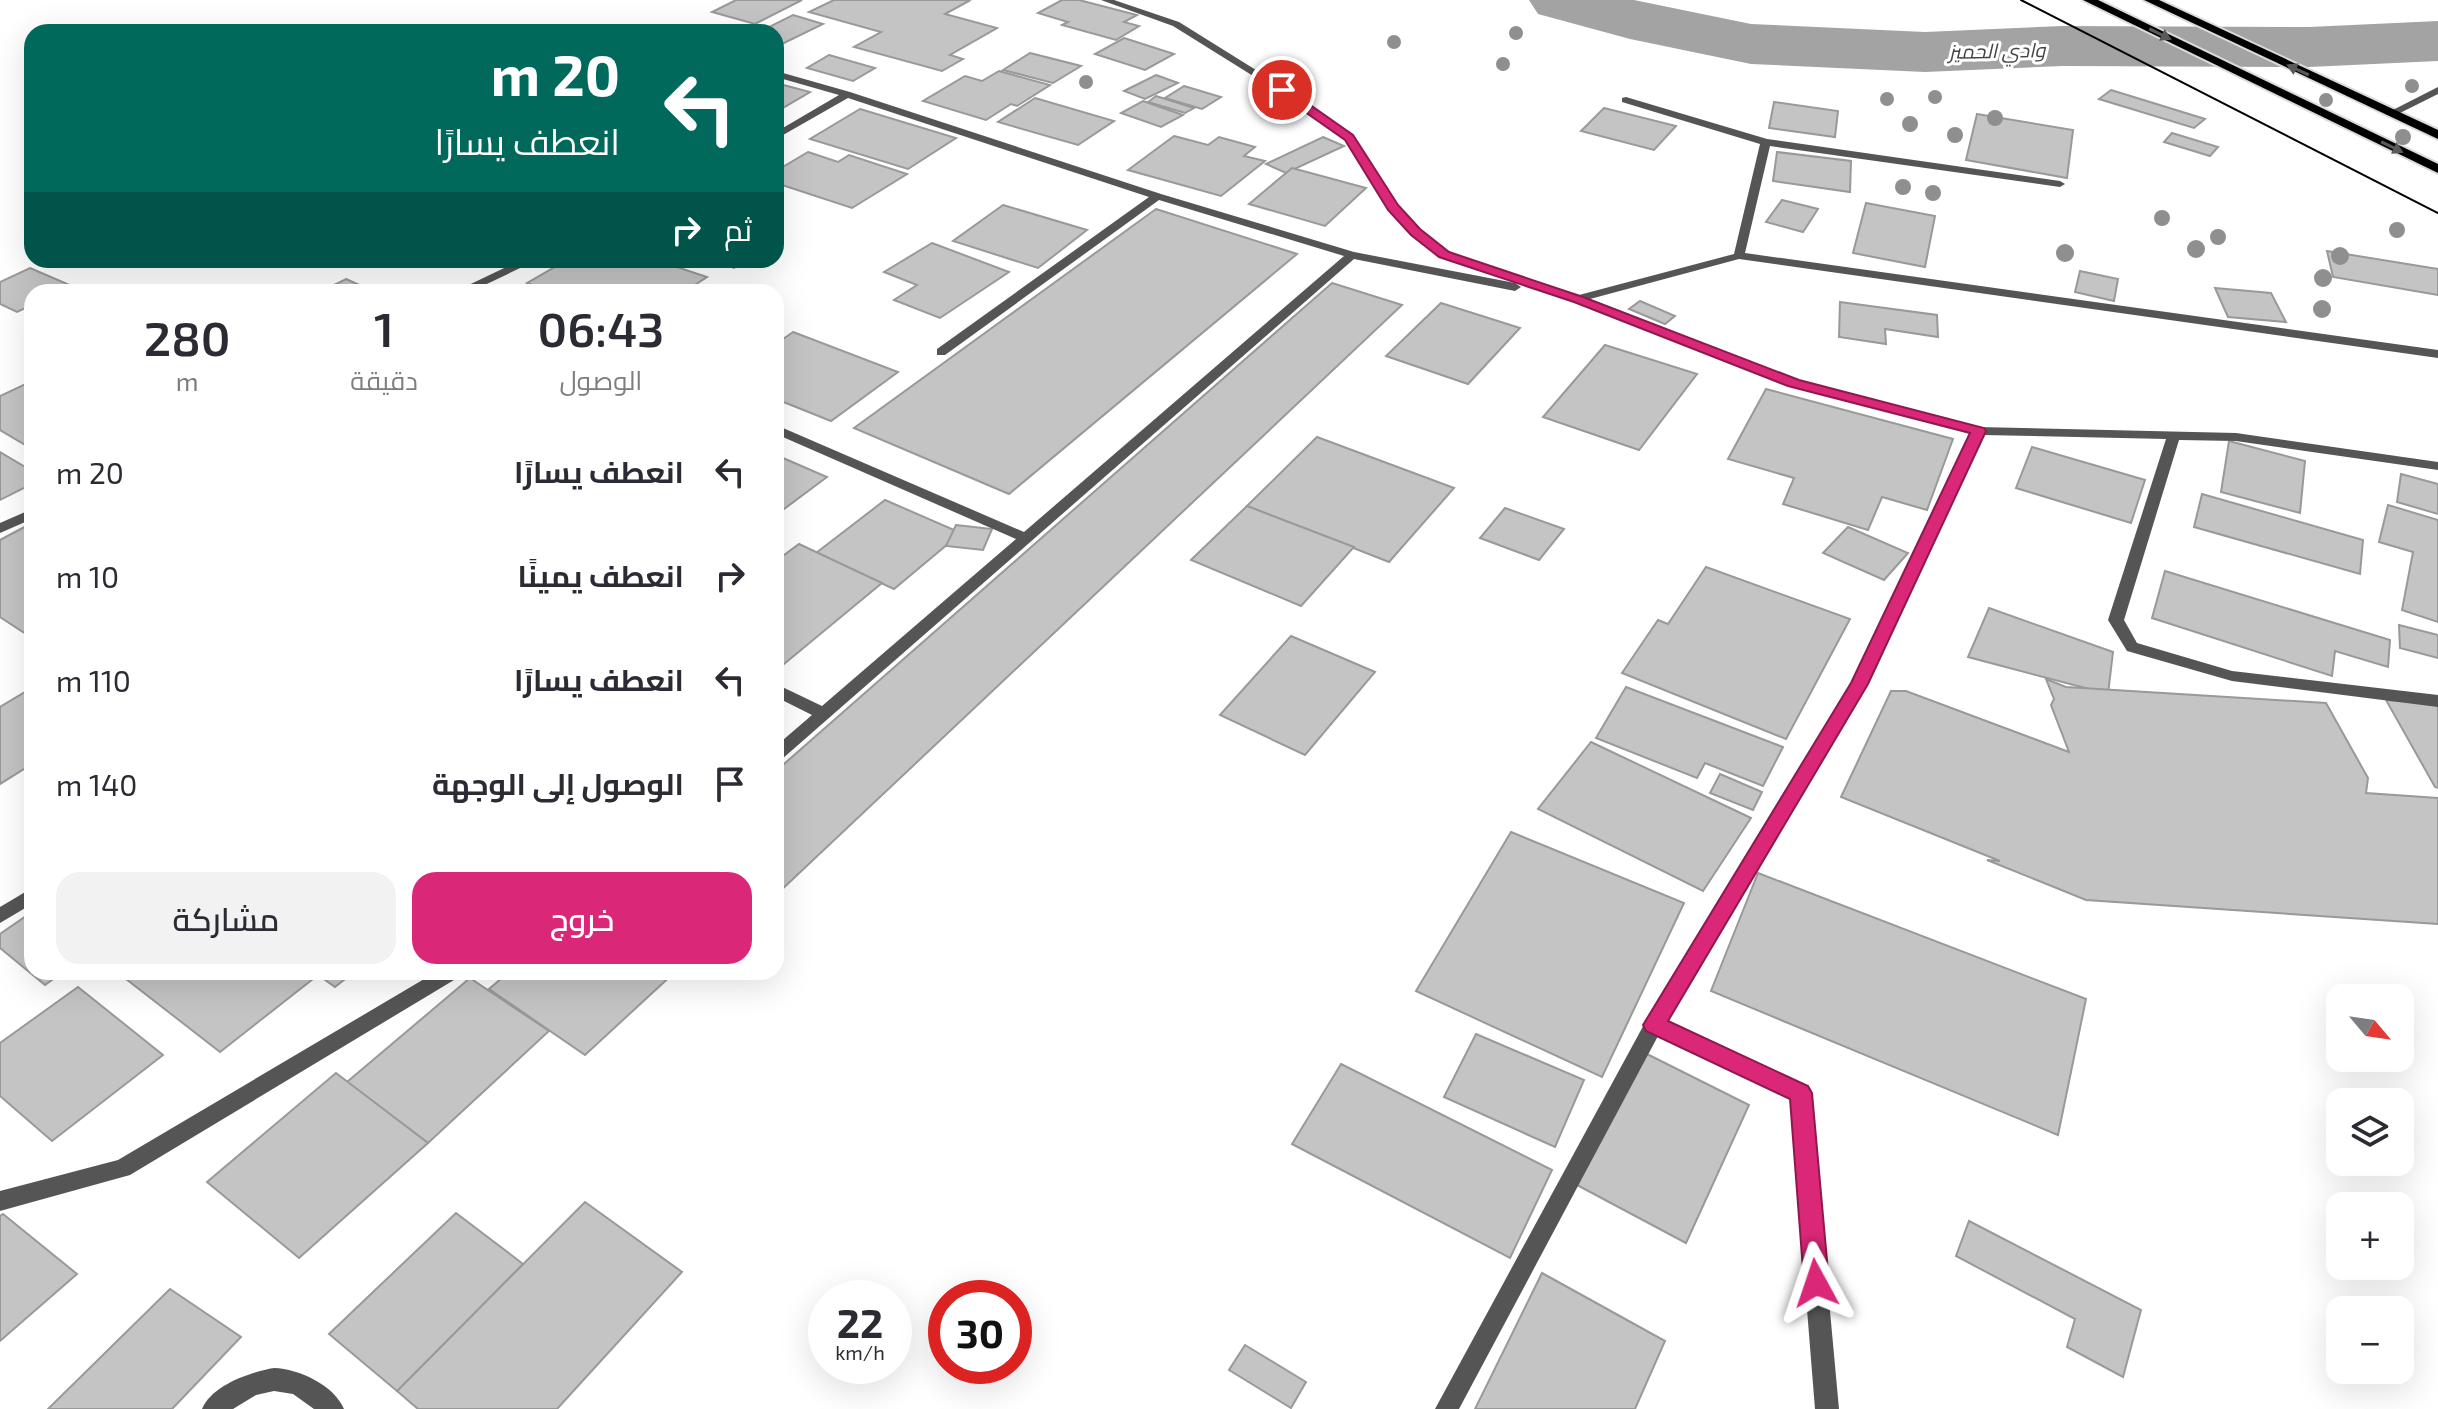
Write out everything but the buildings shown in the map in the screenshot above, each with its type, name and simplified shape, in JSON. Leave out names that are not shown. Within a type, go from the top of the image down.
[{"type":"main road","points":[[2089,0],[2438,169]]},
{"type":"main road","points":[[2150,0],[2438,135]]},
{"type":"street","points":[[1105,0],[1176,24],[1282,90],[1349,137],[1393,207],[1415,232],[1444,255],[1579,299],[1794,383],[1978,431],[2236,437],[2438,466]]},
{"type":"street","points":[[784,76],[1352,255],[1579,299],[1739,256],[2438,354]]},
{"type":"street","points":[[2390,114],[2438,90]]},
{"type":"street","points":[[784,131],[847,94]]},
{"type":"street","points":[[1626,100],[1766,142],[2060,184]]},
{"type":"street","points":[[1739,256],[1766,142]]},
{"type":"street","points":[[941,352],[1157,196]]},
{"type":"street","points":[[784,748],[1352,255]]},
{"type":"street","points":[[478,284],[513,268]]},
{"type":"street","points":[[1447,1409],[1654,1025],[1859,684],[1978,431]]},
{"type":"street","points":[[784,432],[1026,538]]},
{"type":"street","points":[[2174,435],[2116,620],[2132,647],[2232,676],[2438,701]]},
{"type":"street","points":[[0,529],[24,517]]},
{"type":"street","points":[[784,694],[823,714]]},
{"type":"street","points":[[0,916],[24,900]]},
{"type":"street","points":[[0,1201],[123,1168],[439,980]]},
{"type":"street","points":[[1654,1025],[1800,1093],[1827,1409]]},
{"type":"street","points":[[214,1409],[232,1394],[266,1379],[296,1383],[332,1409]]},
{"type":"waterway","name":"وادي الحميز","points":[[1561,0],[1630,19],[1751,44],[1925,52],[2063,46],[2309,47],[2438,41]]},
{"type":"tram line","points":[[2021,0],[2438,213]]},
{"type":"route","points":[[1282,90],[1349,137],[1393,207],[1415,232],[1444,255],[1579,299],[1794,383],[1978,431],[1859,684],[1654,1025],[1800,1093],[1816,1283]]}]
